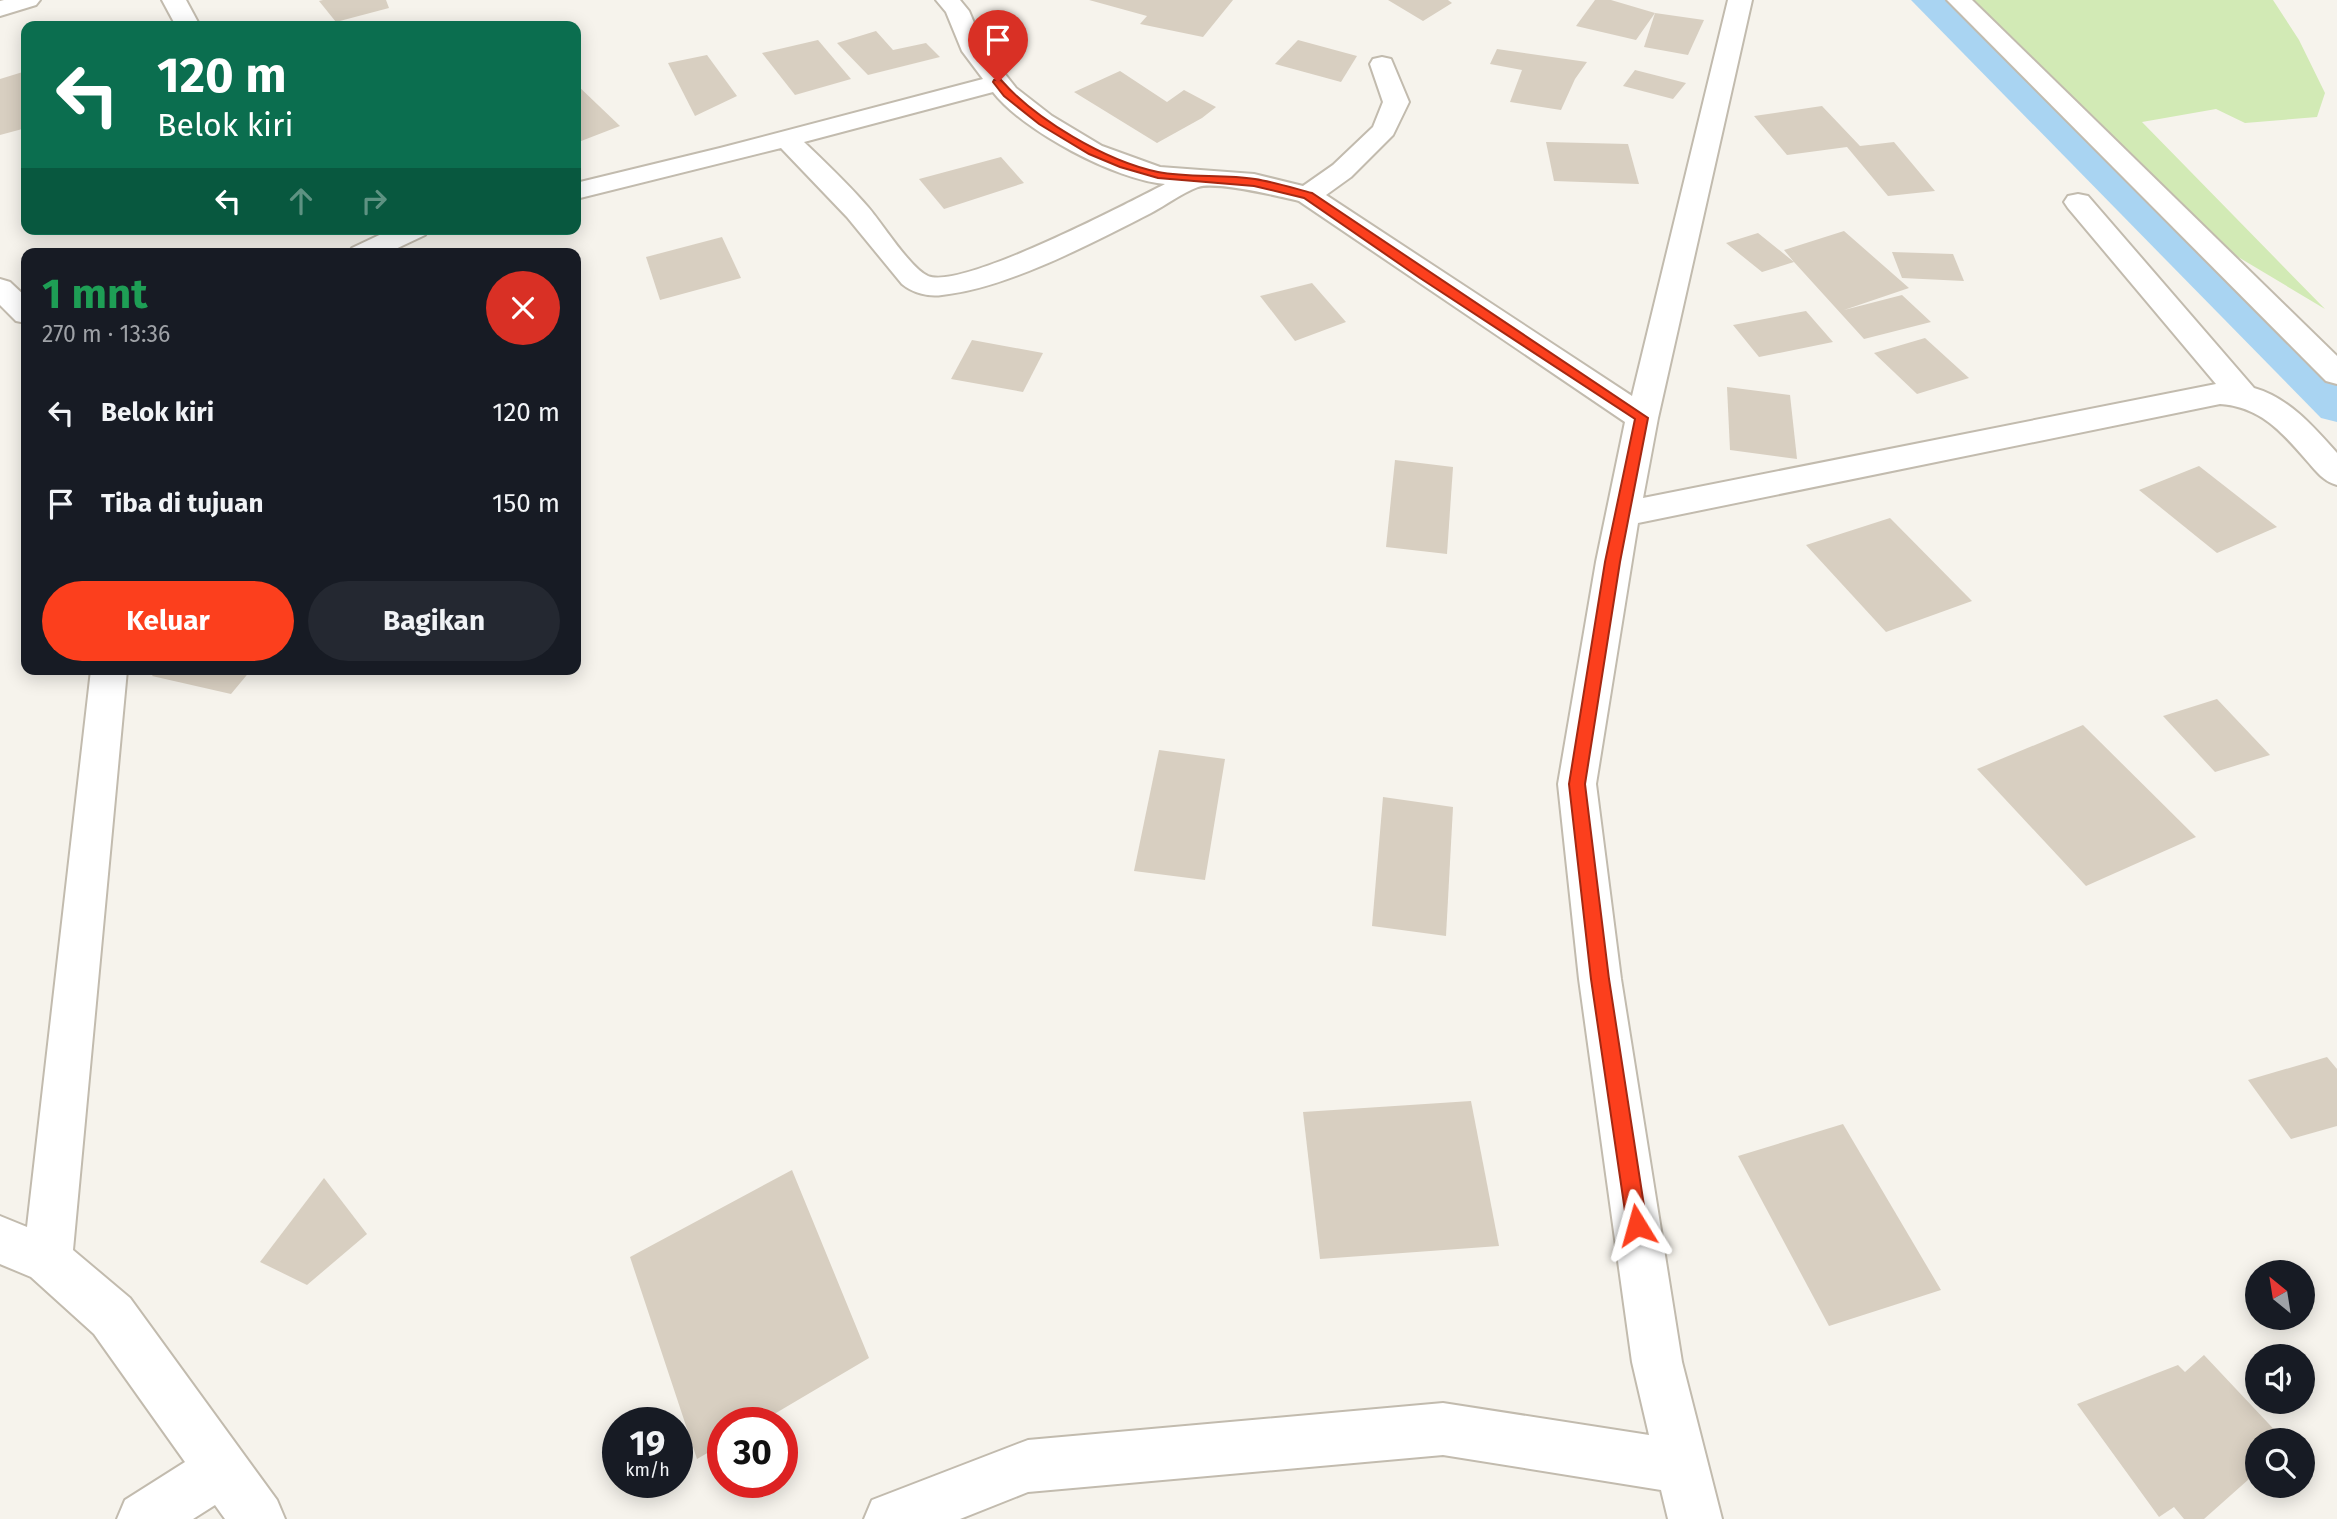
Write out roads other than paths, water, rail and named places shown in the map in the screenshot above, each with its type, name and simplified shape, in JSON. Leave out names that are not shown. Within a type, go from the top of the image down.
[{"type":"street","points":[[0,9],[28,0]]},
{"type":"street","points":[[173,0],[185,21]]},
{"type":"street","points":[[948,0],[957,11],[974,51],[1007,93],[1043,121],[1093,152],[1158,175],[1254,182],[1308,195],[1424,275],[1642,418]]},
{"type":"street","points":[[1695,1519],[1657,1362],[1600,979],[1577,784],[1622,514],[1740,0]]},
{"type":"street","points":[[1959,0],[2337,374]]},
{"type":"street","points":[[1308,195],[1342,171],[1384,130],[1396,102],[1382,64]]},
{"type":"street","points":[[581,190],[786,139],[998,82]]},
{"type":"street","points":[[786,139],[858,212],[912,278],[927,288],[965,282],[1104,227],[1195,178]]},
{"type":"street","points":[[2078,202],[2243,396]]},
{"type":"street","points":[[375,248],[402,235]]},
{"type":"street","points":[[0,288],[21,309]]},
{"type":"street","points":[[1622,514],[2220,394],[2243,396],[2260,402],[2276,413],[2337,473]]},
{"type":"street","points":[[48,1260],[108,675]]},
{"type":"street","points":[[0,1240],[48,1260],[112,1316],[258,1519]]},
{"type":"street","points":[[891,1519],[1028,1466],[1443,1429],[1682,1467]]},
{"type":"street","points":[[144,1519],[223,1469]]},
{"type":"waterway","points":[[1928,0],[2337,407]]}]
